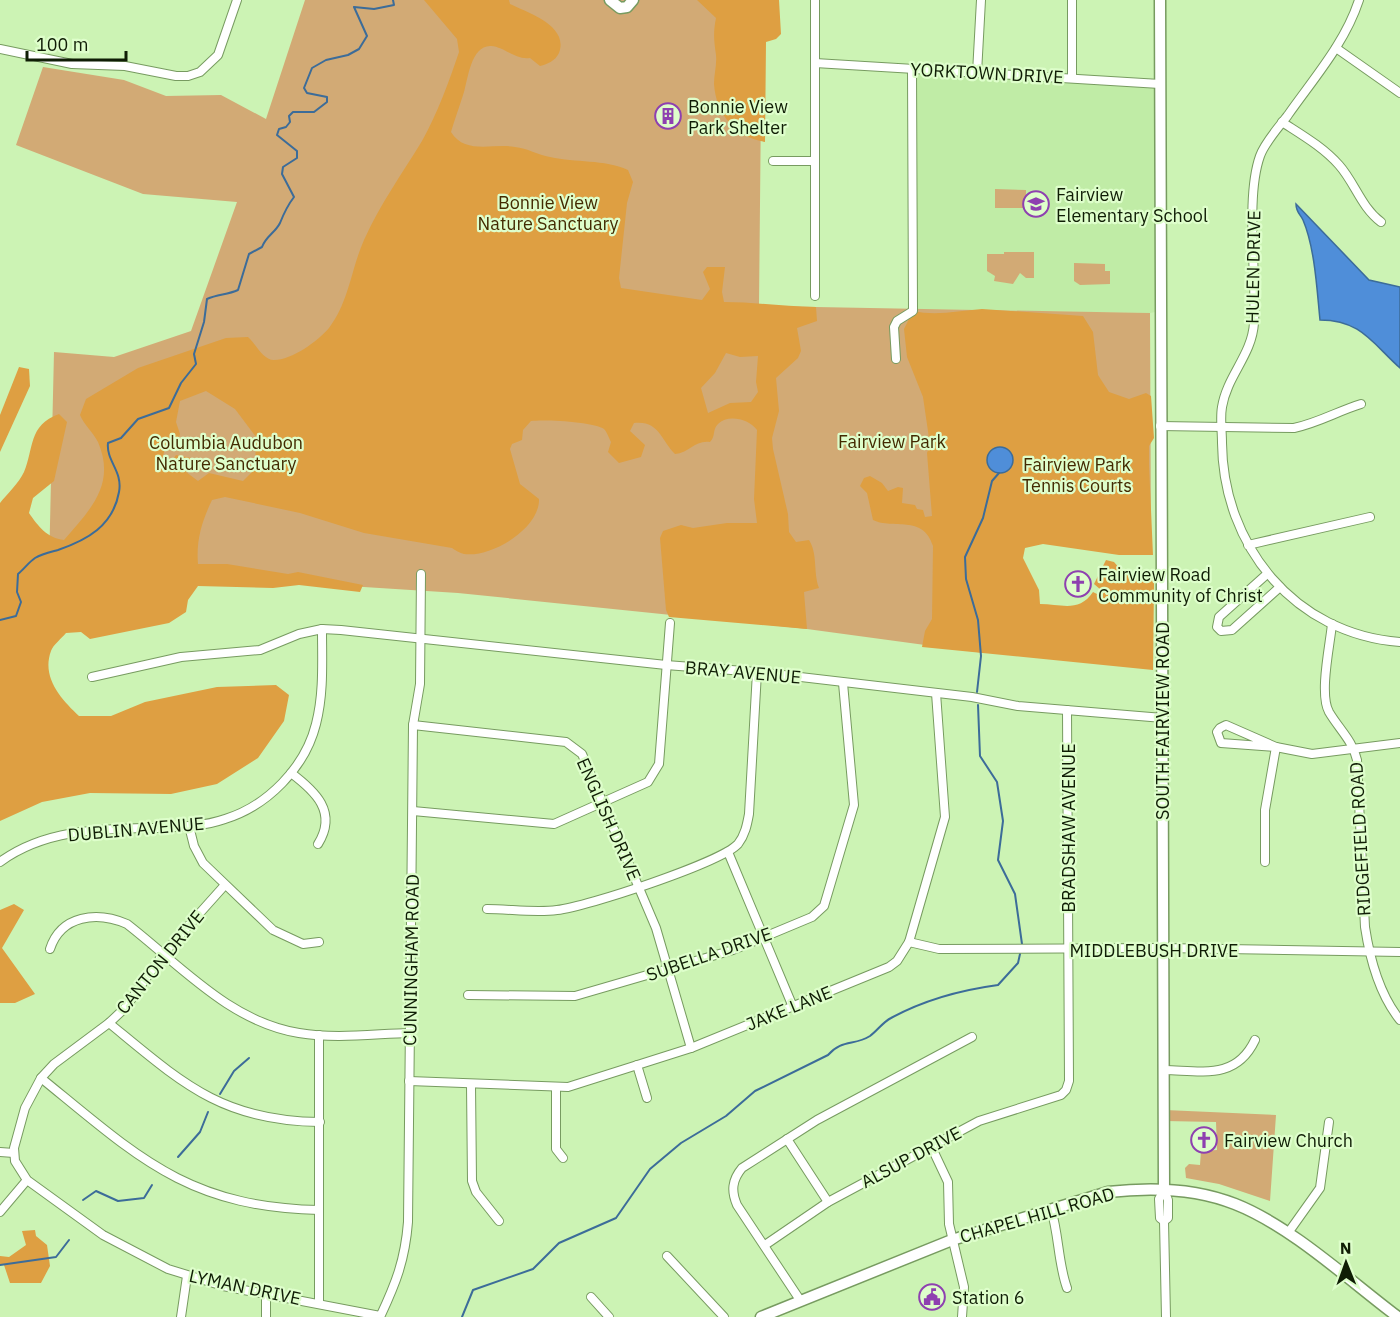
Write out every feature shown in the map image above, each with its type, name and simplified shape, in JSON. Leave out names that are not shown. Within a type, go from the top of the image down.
[{"type":"street","points":[[0,49],[72,64],[125,66],[176,76],[200,72],[218,55],[237,0]]},
{"type":"street","points":[[607,1],[624,8],[633,0]]},
{"type":"street","points":[[814,0],[814,296]]},
{"type":"street","points":[[977,73],[981,0]]},
{"type":"street","points":[[1072,0],[1072,78]]},
{"type":"street","name":"SOUTH FAIRVIEW ROAD","points":[[1160,0],[1164,1190]]},
{"type":"street","name":"HULEN DRIVE","points":[[1359,0],[1349,28],[1260,154],[1256,174],[1254,324],[1250,348],[1225,395],[1222,427],[1225,484],[1234,518],[1248,545],[1267,573],[1303,608],[1332,624],[1354,632],[1400,642]]},
{"type":"street","points":[[1336,48],[1400,93]]},
{"type":"street","name":"YORKTOWN DRIVE","points":[[815,63],[1160,84]]},
{"type":"street","points":[[896,358],[894,327],[897,321],[913,311],[912,69]]},
{"type":"street","points":[[1282,122],[1319,147],[1338,164],[1369,213],[1381,222]]},
{"type":"street","points":[[772,161],[815,161]]},
{"type":"street","points":[[1160,426],[1294,428],[1316,423],[1341,410],[1361,404]]},
{"type":"street","points":[[1248,545],[1370,517]]},
{"type":"street","points":[[1267,573],[1219,617],[1217,627],[1221,631],[1232,630],[1280,587]]},
{"type":"street","name":"CUNNINGHAM ROAD","points":[[380,1316],[396,1286],[406,1251],[413,724],[420,684],[421,574]]},
{"type":"street","points":[[413,811],[546,825],[604,804],[648,782],[656,774],[659,764],[670,624]]},
{"type":"street","name":"RIDGEFIELD ROAD","points":[[1332,624],[1325,694],[1328,710],[1354,749],[1369,954],[1379,983],[1400,1020]]},
{"type":"street","name":"BRAY AVENUE","points":[[92,677],[181,657],[260,650],[299,634],[322,629],[420,637],[666,665],[757,672],[936,693],[1018,706],[1163,718]]},
{"type":"street","name":"DUBLIN AVENUE","points":[[0,862],[29,845],[76,832],[189,826],[225,820],[252,807],[275,790],[291,772],[307,748],[316,725],[322,690],[322,629]]},
{"type":"street","points":[[488,909],[557,910],[671,877],[728,852],[745,832],[749,814],[757,672]]},
{"type":"street","name":"SUBELLA DRIVE","points":[[468,995],[576,996],[733,950],[812,917],[824,906],[854,805],[843,683]]},
{"type":"street","name":"JAKE LANE","points":[[409,1082],[556,1089],[691,1048],[889,967],[897,961],[909,942],[945,817],[936,693]]},
{"type":"street","name":"BRADSHAW AVENUE","points":[[1066,1090],[1069,1081],[1067,710]]},
{"type":"street","name":"ENGLISH DRIVE","points":[[413,724],[566,742],[582,754],[656,928],[691,1048]]},
{"type":"street","points":[[1276,747],[1226,725],[1217,732],[1221,743],[1276,747],[1312,754],[1400,743]]},
{"type":"street","points":[[1265,862],[1265,810],[1276,747]]},
{"type":"street","points":[[291,772],[320,797],[324,810],[325,833],[318,844]]},
{"type":"street","points":[[189,826],[194,846],[203,863],[224,886],[273,930],[303,944],[319,942]]},
{"type":"street","points":[[728,852],[793,1007]]},
{"type":"street","name":"CANTON DRIVE","points":[[14,1153],[25,1108],[41,1078],[66,1054],[109,1023],[125,1008],[164,953],[224,886]]},
{"type":"street","points":[[50,949],[54,935],[71,923],[98,917],[114,919],[127,924],[241,1014],[278,1029],[319,1035],[409,1033]]},
{"type":"street","name":"MIDDLEBUSH DRIVE","points":[[909,942],[939,949],[1162,948],[1369,954],[1400,952]]},
{"type":"street","points":[[109,1023],[182,1083],[203,1096],[237,1111],[264,1118],[320,1122]]},
{"type":"street","points":[[319,1035],[319,1303]]},
{"type":"street","points":[[800,1300],[733,1196],[733,1184],[742,1168],[817,1119],[972,1037]]},
{"type":"street","points":[[1165,1070],[1223,1070],[1239,1064],[1249,1054],[1255,1040]]},
{"type":"street","points":[[637,1065],[647,1098]]},
{"type":"street","points":[[41,1078],[133,1152],[188,1185],[249,1204],[282,1209],[319,1210]]},
{"type":"street","points":[[471,1085],[472,1181],[476,1192],[499,1221]]},
{"type":"street","points":[[556,1089],[556,1149],[563,1158]]},
{"type":"street","name":"ALSUP DRIVE","points":[[765,1245],[828,1202],[979,1120],[1061,1095],[1066,1090]]},
{"type":"street","points":[[1288,1233],[1320,1188],[1329,1122]]},
{"type":"street","points":[[787,1139],[828,1202]]},
{"type":"street","points":[[931,1146],[948,1182],[952,1240],[964,1287],[962,1317]]},
{"type":"street","points":[[0,1152],[14,1153],[18,1168],[27,1180],[0,1212]]},
{"type":"street","name":"LYMAN DRIVE","points":[[27,1180],[103,1235],[136,1254],[187,1276],[223,1286],[380,1316]]},
{"type":"street","points":[[1164,1190],[1168,1200],[1168,1218],[1164,1221],[1166,1317]]},
{"type":"street","name":"CHAPEL HILL ROAD","points":[[761,1317],[952,1240],[1051,1209],[1108,1192],[1181,1190],[1235,1204],[1288,1233],[1398,1317]]},
{"type":"street","points":[[1051,1209],[1058,1232],[1063,1276],[1067,1287]]},
{"type":"street","points":[[667,1256],[724,1317]]},
{"type":"street","points":[[181,1317],[187,1276]]},
{"type":"street","points":[[266,1293],[266,1317]]},
{"type":"street","points":[[591,1297],[609,1317]]},
{"type":"shaded area","name":"Fairview Elementary School","points":[[912,69],[1160,84],[1160,311],[1150,313],[913,309]]},
{"type":"green space","points":[[305,0],[762,0],[759,306],[1150,313],[1151,541],[987,534],[984,653],[807,629],[458,593],[49,567],[54,352],[114,357],[191,331],[237,202],[143,194],[16,145],[43,67],[124,80],[166,96],[221,95],[266,119]]},
{"type":"green space","name":"Bonnie View Nature Sanctuary","points":[[424,0],[509,0],[510,4],[545,22],[558,35],[561,44],[559,53],[551,62],[540,66],[530,58],[520,57],[496,47],[484,47],[479,51],[472,64],[451,132],[457,139],[472,146],[507,146],[560,159],[609,164],[628,170],[633,182],[627,203],[619,278],[621,288],[702,300],[710,289],[703,272],[707,267],[725,267],[722,292],[724,302],[816,307],[817,321],[797,328],[801,351],[798,358],[776,378],[779,411],[772,438],[788,514],[789,532],[796,542],[809,540],[814,551],[819,588],[804,592],[807,629],[669,617],[666,610],[660,538],[663,531],[681,525],[693,528],[727,523],[757,523],[754,499],[757,430],[753,426],[738,419],[727,419],[716,426],[710,442],[700,443],[675,454],[654,428],[642,423],[634,423],[630,431],[645,445],[641,457],[619,463],[608,452],[611,442],[604,429],[569,422],[531,421],[523,430],[522,440],[512,444],[510,449],[520,484],[539,499],[537,510],[523,530],[512,539],[488,551],[464,554],[452,548],[364,533],[300,513],[225,497],[212,500],[201,531],[198,564],[227,564],[288,574],[298,572],[363,585],[360,592],[299,585],[273,588],[198,586],[188,600],[186,612],[169,623],[90,639],[81,632],[66,633],[51,651],[49,670],[51,679],[60,696],[79,716],[111,716],[145,702],[217,687],[276,685],[289,695],[284,721],[258,758],[217,784],[171,794],[90,793],[42,802],[0,821],[0,503],[24,472],[37,431],[42,424],[59,414],[67,422],[54,481],[33,498],[29,513],[48,534],[64,540],[83,518],[98,495],[104,471],[103,457],[98,442],[80,415],[86,399],[138,368],[226,338],[248,337],[263,355],[274,360],[289,357],[312,344],[324,333],[336,318],[341,307],[370,227],[433,120],[459,52],[457,39]],"holes":[[[726,353],[740,357],[758,356],[756,382],[758,392],[751,402],[730,403],[708,413],[701,388],[715,373]],[[206,391],[235,409],[256,437],[255,469],[243,481],[209,473],[198,481],[186,472],[196,459],[176,455],[169,465],[162,460],[165,448],[176,445],[180,434],[176,422],[180,401]]]},
{"type":"green space","points":[[697,0],[779,0],[781,34],[776,39],[766,42],[765,142],[736,129],[723,114],[714,84],[716,18]]},
{"type":"green space","points":[[995,189],[1026,190],[1026,208],[995,208]]},
{"type":"green space","points":[[1004,252],[1034,252],[1034,278],[1026,278],[1020,273],[1013,284],[994,281],[995,276],[987,271],[987,254],[1004,254]]},
{"type":"green space","points":[[1074,263],[1105,264],[1105,271],[1110,271],[1110,284],[1080,285],[1074,281]]},
{"type":"green space","name":"Fairview Park Tennis Courts","points":[[982,309],[1083,316],[1093,332],[1098,375],[1109,392],[1129,399],[1146,393],[1151,396],[1154,438],[1149,446],[1149,465],[1153,555],[1119,555],[1043,544],[1025,548],[1023,558],[1039,590],[1040,604],[1076,605],[1088,599],[1093,592],[1099,595],[1101,590],[1094,584],[1106,560],[1114,562],[1122,570],[1131,574],[1151,573],[1154,584],[1153,670],[922,647],[925,631],[932,619],[933,546],[928,536],[915,526],[881,523],[873,520],[867,493],[860,486],[864,478],[870,476],[882,483],[888,491],[898,487],[903,488],[902,503],[915,505],[917,509],[923,510],[925,517],[932,516],[927,453],[930,445],[923,397],[907,357],[904,329],[913,311],[939,313]]},
{"type":"green space","points":[[19,367],[29,369],[30,386],[0,452],[0,415]]},
{"type":"green space","points":[[14,904],[24,910],[2,948],[35,994],[15,1003],[0,1003],[0,910]]},
{"type":"green space","points":[[1165,1110],[1276,1115],[1270,1201],[1219,1184],[1186,1178],[1185,1168],[1189,1164],[1200,1165],[1201,1151],[1217,1150],[1216,1122],[1165,1121]]},
{"type":"green space","points":[[35,1230],[36,1236],[47,1245],[50,1266],[41,1283],[10,1283],[4,1265],[0,1264],[0,1256],[9,1257],[26,1245],[22,1231]]},
{"type":"water","points":[[1296,204],[1369,280],[1400,287],[1400,368],[1356,329],[1334,321],[1320,320],[1310,243]]},
{"type":"water","points":[[1000,447],[1009,451],[1013,460],[1009,469],[1000,473],[991,469],[987,460],[991,451]]},
{"type":"waterway","points":[[0,620],[16,616],[21,602],[17,592],[18,574],[31,561],[79,542],[97,530],[111,514],[116,504],[120,485],[109,455],[108,443],[121,438],[138,419],[169,408],[181,383],[196,364],[194,354],[204,322],[207,299],[238,290],[249,254],[262,247],[278,226],[294,197],[282,174],[283,167],[297,158],[297,151],[277,135],[279,129],[286,127],[290,122],[289,116],[293,112],[314,112],[327,102],[327,97],[307,93],[304,88],[312,68],[326,60],[348,55],[359,49],[367,36],[354,7],[374,9],[394,5],[393,0]]},
{"type":"waterway","points":[[977,692],[981,656],[978,620],[966,579],[965,557],[983,518],[992,481],[999,473]]},
{"type":"waterway","points":[[978,705],[980,756],[997,782],[1003,821],[998,860],[1015,894],[1022,944]]},
{"type":"waterway","points":[[462,1317],[473,1290],[533,1269],[559,1243],[616,1218],[650,1169],[681,1143],[726,1116],[755,1091],[828,1055],[838,1047],[870,1036],[888,1020],[916,1006],[957,993],[998,985],[1018,963],[1020,954]]},
{"type":"waterway","points":[[220,1094],[234,1071],[249,1058]]},
{"type":"waterway","points":[[178,1157],[200,1132],[208,1112]]},
{"type":"waterway","points":[[83,1200],[96,1191],[118,1201],[144,1198],[152,1185]]},
{"type":"waterway","points":[[0,1265],[56,1257],[69,1240]]},
{"type":"place","name":"Bonnie View Park Shelter","points":[[668,116]]},
{"type":"place","name":"Fairview Elementary School","points":[[1036,204]]},
{"type":"place","name":"Fairview Road Community of Christ","points":[[1078,584]]},
{"type":"place","name":"Fairview Church","points":[[1204,1140]]},
{"type":"place","name":"Station 6","points":[[932,1297]]},
{"type":"park label","name":"Fairview Park","points":[[892,441]]},
{"type":"park label","name":"Columbia Audubon Nature Sanctuary","points":[[226,452]]}]
